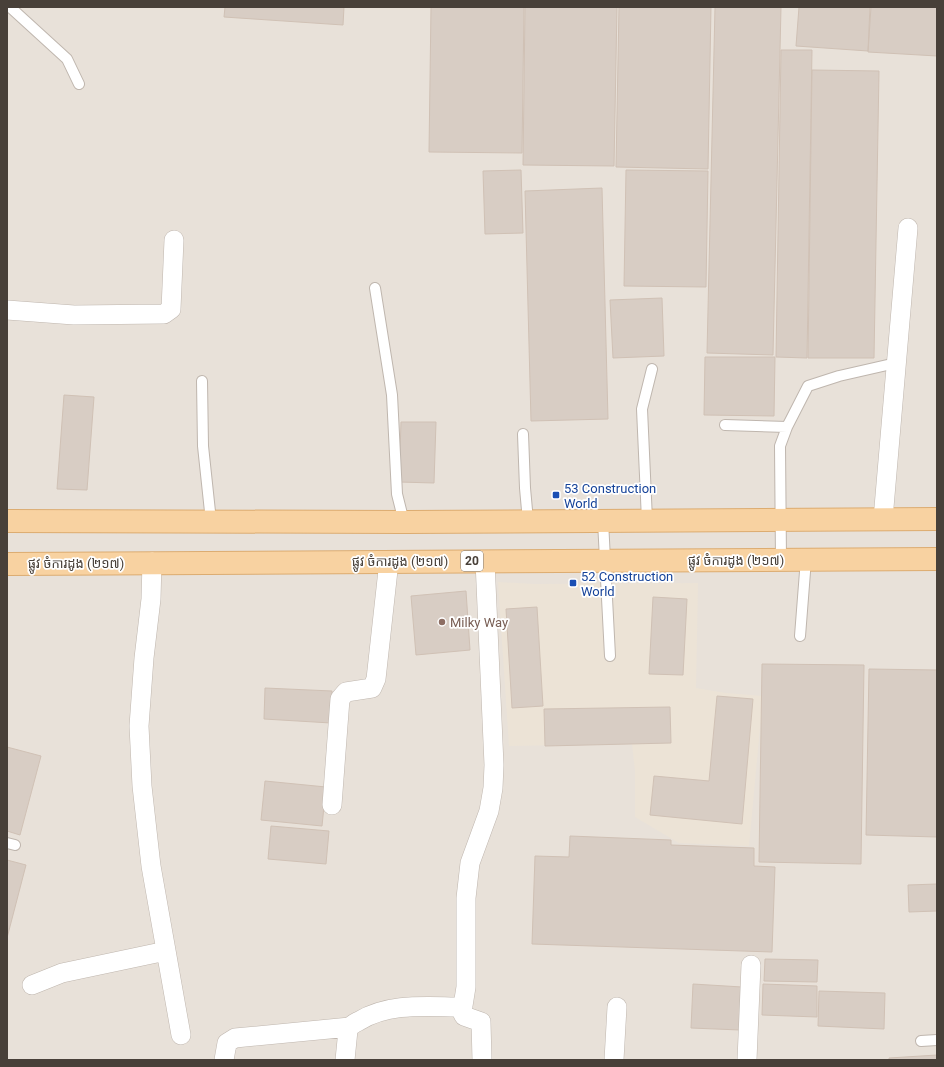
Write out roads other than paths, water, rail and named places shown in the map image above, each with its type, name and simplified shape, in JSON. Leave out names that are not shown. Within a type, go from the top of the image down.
[{"type":"main road","points":[[7,521],[404,522],[937,519]]},
{"type":"main road","name":"ផ្លូវ ចំការដូង (២១៧)","points":[[7,564],[152,562],[937,559]]},
{"type":"street","points":[[883,519],[908,228]]},
{"type":"street","points":[[7,310],[74,315],[164,314],[171,309],[174,240]]},
{"type":"street","points":[[332,805],[340,698],[346,692],[372,688],[376,678],[388,561]]},
{"type":"street","points":[[482,1060],[481,1022],[462,1015],[466,987],[466,898],[470,863],[489,811],[494,765],[485,561]]},
{"type":"street","points":[[152,562],[151,599],[144,658],[140,726],[142,786],[151,866],[181,1035]]},
{"type":"street","points":[[32,985],[62,973],[166,951]]},
{"type":"street","points":[[747,1060],[751,965]]},
{"type":"street","points":[[224,1060],[227,1043],[235,1038],[350,1027],[369,1015],[400,1006],[463,1007]]},
{"type":"street","points":[[614,1060],[616,1007]]},
{"type":"street","points":[[344,1060],[348,1030],[350,1027]]},
{"type":"lane","points":[[10,7],[67,59],[79,84]]},
{"type":"lane","points":[[376,288],[392,395],[397,494],[404,522]]},
{"type":"lane","points":[[781,560],[780,446],[787,427],[808,386],[839,376],[896,363]]},
{"type":"lane","points":[[648,520],[642,409],[652,369]]},
{"type":"lane","points":[[202,381],[202,446],[211,521]]},
{"type":"lane","points":[[725,425],[787,427]]},
{"type":"lane","points":[[523,434],[528,521]]},
{"type":"lane","points":[[603,521],[610,656]]},
{"type":"lane","points":[[800,636],[806,560]]},
{"type":"lane","points":[[921,1041],[937,1040]]},
{"type":"place","name":"53 Construction World","points":[[556,495]]},
{"type":"place","name":"52 Construction World","points":[[573,583]]},
{"type":"place","name":"Milky Way","points":[[442,622]]}]
